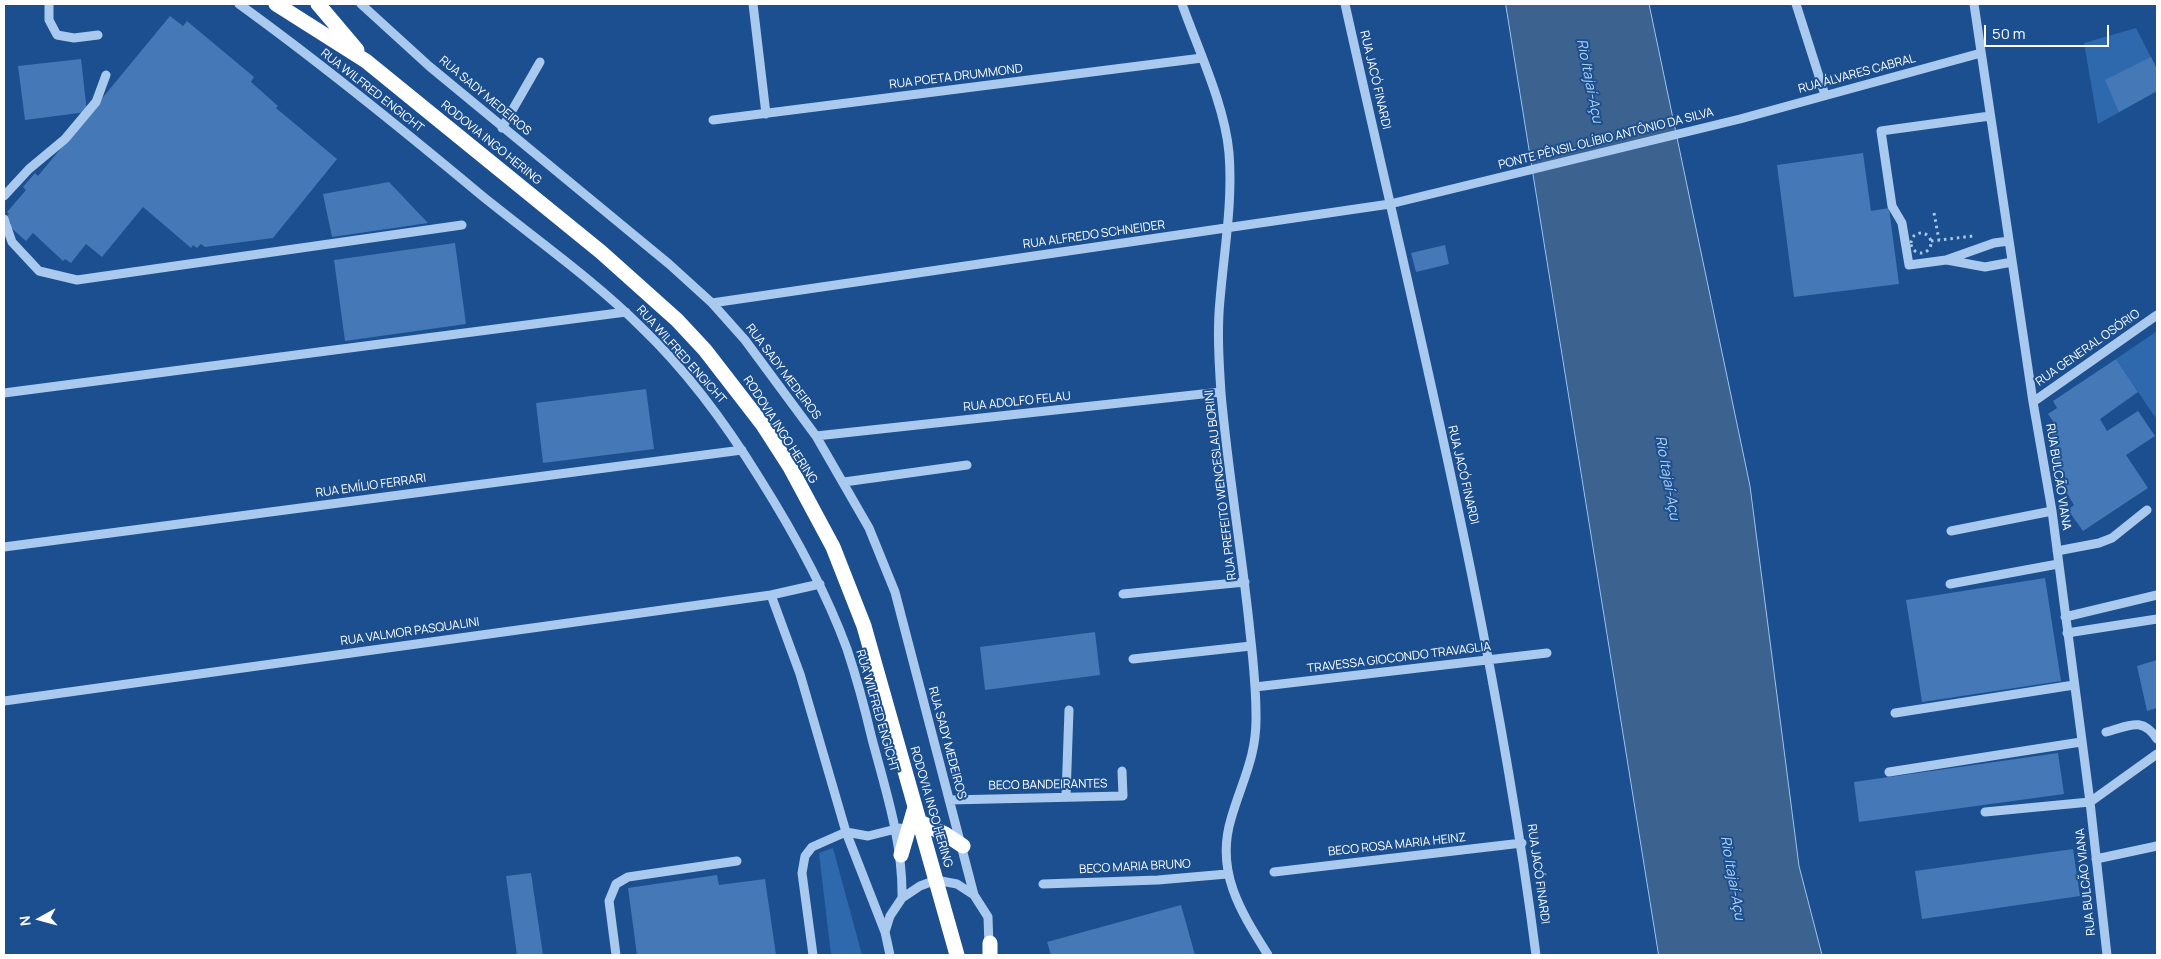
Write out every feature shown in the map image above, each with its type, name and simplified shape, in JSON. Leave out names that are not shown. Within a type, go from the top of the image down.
[{"type":"highway","name":"RODOVIA INGO HERING","points":[[276,4],[366,60],[642,287],[705,350],[733,384],[790,467],[832,547],[864,626],[915,806],[908,826],[936,880],[957,955]]},
{"type":"highway","name":"RODOVIA INGO HERING","points":[[318,4],[366,60]]},
{"type":"highway","points":[[901,855],[908,826],[944,834],[963,846]]},
{"type":"street","points":[[50,4],[49,20],[57,35],[74,38],[98,34]]},
{"type":"street","name":"RUA WILFRED ENGICHT","points":[[239,4],[416,141],[626,312],[701,392],[742,450],[774,501],[820,584],[847,650],[863,703],[908,826]]},
{"type":"street","name":"RUA SADY MEDEIROS","points":[[361,4],[502,128],[669,264],[712,303],[744,340],[816,436],[844,482],[868,528],[894,592],[963,846],[974,895]]},
{"type":"street","points":[[753,4],[766,114]]},
{"type":"street","name":"RUA PREFEITO WENCESLAU BORINI","points":[[1182,4],[1218,104],[1229,152],[1228,228],[1219,327],[1221,392],[1245,582],[1255,687],[1256,734],[1253,755],[1227,835],[1226,860],[1228,874],[1241,912],[1268,955]]},
{"type":"street","name":"RUA JACÓ FINARDI","points":[[1345,4],[1471,566],[1522,843],[1536,955]]},
{"type":"street","points":[[1796,4],[1825,95]]},
{"type":"street","name":"RUA BULCÃO VIANA","points":[[1974,4],[2008,241],[2052,511],[2090,802],[2107,955]]},
{"type":"street","name":"RUA ÁLVARES CABRAL","points":[[1740,119],[1980,54]]},
{"type":"street","name":"RUA POETA DRUMMOND","points":[[713,120],[1202,58]]},
{"type":"street","points":[[502,128],[540,62]]},
{"type":"street","points":[[4,196],[29,169],[65,139],[96,102],[106,75]]},
{"type":"street","points":[[1990,116],[1881,131],[1892,206],[1902,223],[1909,265],[1946,260],[1994,243],[2008,241]]},
{"type":"street","name":"PONTE PÊNSIL OLÍBIO ANTÔNIO DA SILVA","points":[[1479,183],[1740,119]]},
{"type":"street","name":"RUA ALFREDO SCHNEIDER","points":[[712,303],[1390,204],[1479,183]]},
{"type":"street","points":[[4,219],[12,242],[39,271],[77,280],[462,225]]},
{"type":"street","points":[[1946,260],[1985,268],[2012,262]]},
{"type":"street","points":[[4,393],[626,312]]},
{"type":"street","name":"RUA GENERAL OSÓRIO","points":[[2033,402],[2157,314]]},
{"type":"street","name":"RUA ADOLFO FELAU","points":[[816,436],[1221,392]]},
{"type":"street","name":"RUA EMÍLIO FERRARI","points":[[4,547],[742,450]]},
{"type":"street","points":[[844,482],[967,465]]},
{"type":"street","points":[[2057,551],[2099,543],[2112,538],[2147,510]]},
{"type":"street","points":[[1951,531],[2052,511]]},
{"type":"street","points":[[1950,584],[2058,564]]},
{"type":"street","points":[[1123,594],[1245,582]]},
{"type":"street","name":"RUA VALMOR PASQUALINI","points":[[4,701],[771,595],[820,584]]},
{"type":"street","points":[[771,595],[800,674],[846,832],[885,932],[890,955]]},
{"type":"street","points":[[2065,617],[2157,595]]},
{"type":"street","points":[[2067,633],[2157,619]]},
{"type":"street","points":[[1133,659],[1251,646]]},
{"type":"street","name":"TRAVESSA GIOCONDO TRAVAGLIA","points":[[1255,687],[1546,653]]},
{"type":"street","points":[[1895,712],[2074,685]]},
{"type":"street","points":[[1066,796],[1070,710]]},
{"type":"street","points":[[2106,732],[2143,725],[2150,729],[2157,739]]},
{"type":"street","points":[[1889,772],[2082,742]]},
{"type":"street","points":[[1986,812],[2090,802],[2157,754]]},
{"type":"street","name":"BECO BANDEIRANTES","points":[[949,800],[1123,796],[1122,771]]},
{"type":"street","points":[[813,955],[802,873],[805,856],[812,847],[846,832],[868,836],[908,826]]},
{"type":"street","name":"BECO ROSA MARIA HEINZ","points":[[1274,872],[1522,843]]},
{"type":"street","points":[[2096,859],[2157,846]]},
{"type":"street","points":[[901,855],[902,898]]},
{"type":"street","points":[[616,955],[609,900],[616,884],[628,878],[736,861]]},
{"type":"street","name":"BECO MARIA BRUNO","points":[[1043,884],[1149,880],[1228,874]]},
{"type":"street","points":[[885,932],[890,916],[902,898],[920,886],[936,880],[957,884],[974,895],[988,917],[988,951]]},
{"type":"path","points":[[1934,213],[1939,240]]},
{"type":"path","points":[[1917,233],[1926,234],[1931,241],[1928,250],[1920,253],[1915,252],[1910,244],[1911,239],[1917,233]]},
{"type":"path","points":[[1931,241],[1980,235]]},
{"type":"shaded area","points":[[2136,28],[2157,69],[2157,91],[2098,124],[2084,43]]},
{"type":"shaded area","points":[[2157,331],[2157,420],[2116,359]]},
{"type":"shaded area","points":[[833,848],[862,955],[831,955],[819,853]]},
{"type":"water","name":"Rio Itajaí-Açu","points":[[1506,4],[1649,4],[1750,486],[1799,866],[1822,955],[1659,955]]},
{"type":"building","points":[[170,16],[183,26],[187,21],[254,77],[251,82],[278,106],[276,108],[337,159],[273,238],[205,247],[201,244],[197,248],[193,245],[191,248],[143,207],[102,257],[86,244],[71,263],[65,259],[63,261],[33,233],[26,241],[9,226],[11,223],[5,218],[9,214],[7,212],[26,190],[23,187],[35,173],[38,176]]},
{"type":"building","points":[[2151,57],[2157,69],[2157,91],[2119,112],[2105,80]]},
{"type":"building","points":[[81,59],[87,112],[25,120],[18,66]]},
{"type":"building","points":[[1863,153],[1871,211],[1889,208],[1899,284],[1794,297],[1777,165]]},
{"type":"building","points":[[389,182],[428,223],[332,237],[323,194]]},
{"type":"building","points":[[455,243],[466,324],[345,341],[334,260]]},
{"type":"building","points":[[1445,245],[1449,264],[1416,272],[1411,253]]},
{"type":"building","points":[[2116,359],[2138,392],[2100,419],[2107,431],[2138,411],[2155,436],[2126,455],[2148,488],[2083,531],[2068,510],[2074,505],[2062,485],[2068,481],[2053,459],[2058,455],[2051,445],[2056,441],[2050,432],[2057,427],[2048,414],[2057,408],[2053,401]]},
{"type":"building","points":[[646,389],[654,449],[543,463],[536,403]]},
{"type":"building","points":[[2045,578],[2061,681],[1922,702],[1906,600]]},
{"type":"building","points":[[1095,632],[1100,675],[985,690],[980,647]]},
{"type":"building","points":[[2157,660],[2157,708],[2147,711],[2137,666]]},
{"type":"building","points":[[2058,753],[2064,794],[1859,822],[1854,782]]},
{"type":"building","points":[[2073,849],[2080,896],[1922,919],[1915,871]]},
{"type":"building","points":[[531,873],[543,955],[517,955],[506,876]]},
{"type":"building","points":[[717,875],[719,885],[765,879],[776,955],[637,955],[628,888]]},
{"type":"building","points":[[1181,905],[1195,955],[1051,955],[1047,942]]}]
